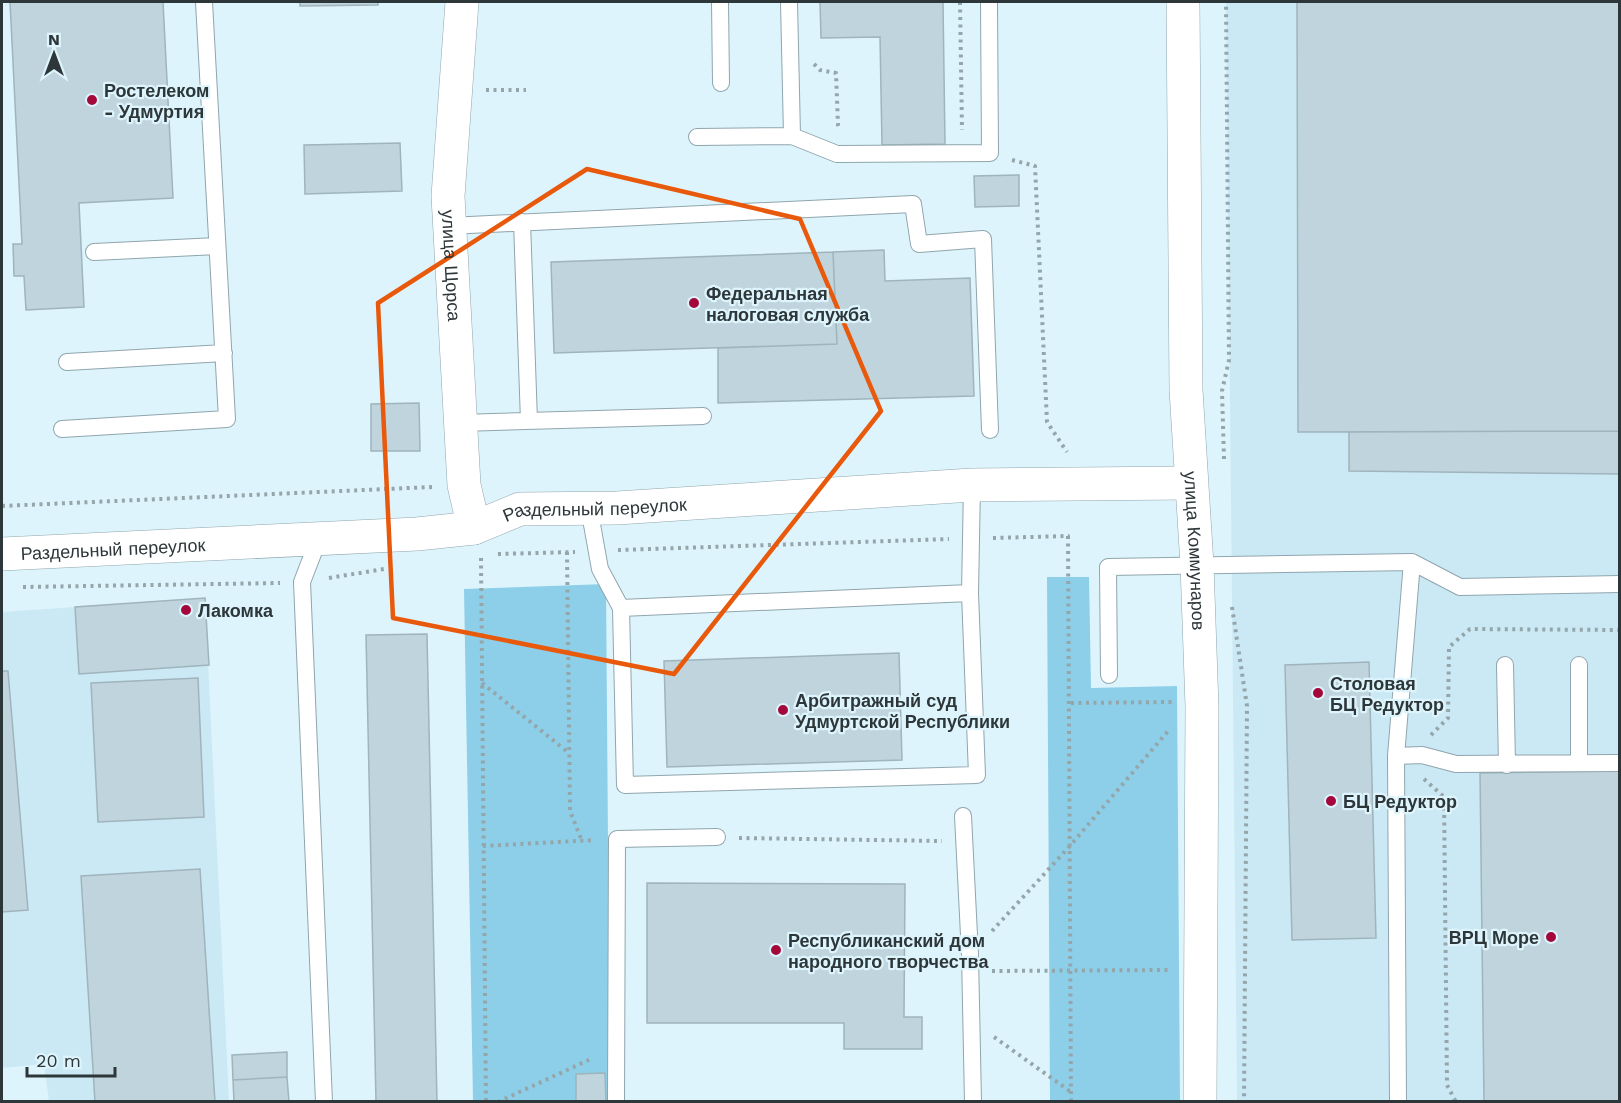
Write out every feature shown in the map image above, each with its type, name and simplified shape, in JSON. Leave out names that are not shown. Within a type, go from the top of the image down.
[{"type":"street","name":"улица Щорса","points":[[462,2],[448,196],[464,485],[474,528]]},
{"type":"street","name":"улица Коммунаров","points":[[1183,2],[1186,390],[1190,483],[1212,564],[1202,707],[1200,1101]]},
{"type":"street","name":"Раздельный переулок","points":[[2,554],[474,528],[520,509],[589,508],[972,485],[1190,483]]},
{"type":"lane","points":[[62,429],[227,419],[204,2]]},
{"type":"lane","points":[[720,2],[721,83]]},
{"type":"lane","points":[[789,2],[792,136]]},
{"type":"lane","points":[[697,137],[792,136],[837,154],[990,153],[989,2]]},
{"type":"lane","points":[[449,226],[913,204],[919,244],[983,238],[990,430]]},
{"type":"lane","points":[[522,222],[529,421]]},
{"type":"lane","points":[[94,252],[217,246]]},
{"type":"lane","points":[[67,362],[224,353]]},
{"type":"lane","points":[[460,423],[703,416]]},
{"type":"lane","points":[[589,508],[600,569],[621,608],[625,785],[977,775],[970,593],[972,485]]},
{"type":"lane","points":[[319,538],[302,582],[324,1101]]},
{"type":"lane","points":[[1398,1101],[1396,756],[1412,562]]},
{"type":"lane","points":[[1109,675],[1108,567],[1412,562],[1460,586],[1620,585]]},
{"type":"lane","points":[[621,608],[970,593]]},
{"type":"lane","points":[[1505,665],[1507,765]]},
{"type":"lane","points":[[1579,665],[1579,764]]},
{"type":"lane","points":[[1396,756],[1422,755],[1456,764],[1620,763]]},
{"type":"lane","points":[[963,816],[971,972],[973,1101]]},
{"type":"lane","points":[[616,1101],[617,839],[717,837]]},
{"type":"path","points":[[960,2],[962,132]]},
{"type":"path","points":[[1224,462],[1222,391],[1229,360],[1226,2]]},
{"type":"path","points":[[812,61],[820,70],[836,73],[838,125],[845,138]]},
{"type":"path","points":[[456,90],[526,90]]},
{"type":"path","points":[[990,153],[1035,166],[1047,422],[1071,458]]},
{"type":"path","points":[[486,1101],[480,554],[1068,536],[1071,703],[1069,847],[1071,1101]]},
{"type":"path","points":[[567,552],[570,811],[582,841]]},
{"type":"path","points":[[1212,564],[1247,706],[1244,1101]]},
{"type":"path","points":[[13,587],[302,582],[391,568]]},
{"type":"path","points":[[1456,1101],[1447,1085],[1444,797],[1424,781],[1422,755],[1428,738],[1448,717],[1449,647],[1470,628],[1620,630]]},
{"type":"path","points":[[482,683],[569,754]]},
{"type":"path","points":[[1071,703],[1172,702],[1172,708]]},
{"type":"path","points":[[970,955],[1069,847],[1172,726]]},
{"type":"path","points":[[717,837],[966,842]]},
{"type":"path","points":[[483,846],[617,839]]},
{"type":"path","points":[[971,972],[1070,969],[1201,971]]},
{"type":"path","points":[[972,1022],[1071,1093]]},
{"type":"path","points":[[498,1101],[616,1047]]},
{"type":"highlighted area","points":[[587,169],[800,219],[881,411],[674,674],[393,618],[378,303]]},
{"type":"shaded area","points":[[1226,2],[1619,2],[1619,1101],[1237,1101]]},
{"type":"shaded area","points":[[1047,577],[1089,577],[1091,688],[1177,686],[1180,1101],[1050,1101]]},
{"type":"shaded area","points":[[606,584],[610,1101],[473,1101],[464,589]]},
{"type":"shaded area","points":[[205,598],[229,1101],[49,1101],[44,1064],[2,1068],[2,612]]},
{"type":"building","name":"Ростелеком - Удмуртия","points":[[10,2],[163,2],[173,198],[79,203],[84,307],[26,310],[24,276],[14,276],[13,244],[22,244]]},
{"type":"building","points":[[300,2],[378,2],[378,5],[300,6]]},
{"type":"building","points":[[820,2],[943,2],[945,144],[882,145],[880,37],[821,38]]},
{"type":"building","points":[[1297,2],[1620,2],[1620,431],[1298,432]]},
{"type":"building","points":[[400,143],[402,191],[305,194],[304,145]]},
{"type":"building","points":[[1019,175],[1019,206],[975,207],[974,176]]},
{"type":"building","points":[[884,250],[885,281],[970,278],[974,396],[718,403],[718,348],[837,344],[833,252]]},
{"type":"building","name":"Федеральная налоговая служба","points":[[833,252],[837,344],[554,353],[551,262]]},
{"type":"building","points":[[419,403],[420,451],[371,451],[371,404]]},
{"type":"building","points":[[1620,431],[1620,474],[1349,471],[1349,432]]},
{"type":"building","points":[[205,598],[209,665],[79,674],[75,607]]},
{"type":"building","points":[[427,634],[437,1102],[376,1102],[366,635]]},
{"type":"building","name":"Арбитражный суд Удмуртской Республики","points":[[899,653],[902,760],[667,767],[664,661]]},
{"type":"building","name":"БЦ Редуктор","points":[[1369,662],[1376,938],[1292,940],[1285,665]]},
{"type":"building","points":[[2,671],[8,671],[28,910],[2,912]]},
{"type":"building","points":[[198,678],[204,817],[98,822],[91,683]]},
{"type":"building","name":"ВРЦ Море","points":[[1620,771],[1620,1102],[1484,1102],[1480,773]]},
{"type":"building","points":[[200,869],[215,1102],[95,1102],[81,876]]},
{"type":"building","name":"Республиканский дом народного творчества","points":[[647,883],[905,884],[904,1017],[922,1017],[922,1049],[844,1049],[844,1023],[647,1023]]},
{"type":"building","points":[[287,1052],[287,1077],[233,1080],[232,1055]]},
{"type":"building","points":[[605,1073],[606,1102],[576,1102],[576,1074]]},
{"type":"building","points":[[287,1077],[289,1102],[234,1102],[233,1080]]},
{"type":"place","name":"Ростелеком - Удмуртия","points":[[92,100]]},
{"type":"place","name":"Федеральная налоговая служба","points":[[694,303]]},
{"type":"place","name":"Лакомка","points":[[186,610]]},
{"type":"place","name":"Столовая БЦ Редуктор","points":[[1318,693]]},
{"type":"place","name":"Арбитражный суд Удмуртской Республики","points":[[783,710]]},
{"type":"place","name":"БЦ Редуктор","points":[[1331,801]]},
{"type":"place","name":"ВРЦ Море","points":[[1551,937]]},
{"type":"place","name":"Республиканский дом народного творчества","points":[[776,950]]}]
